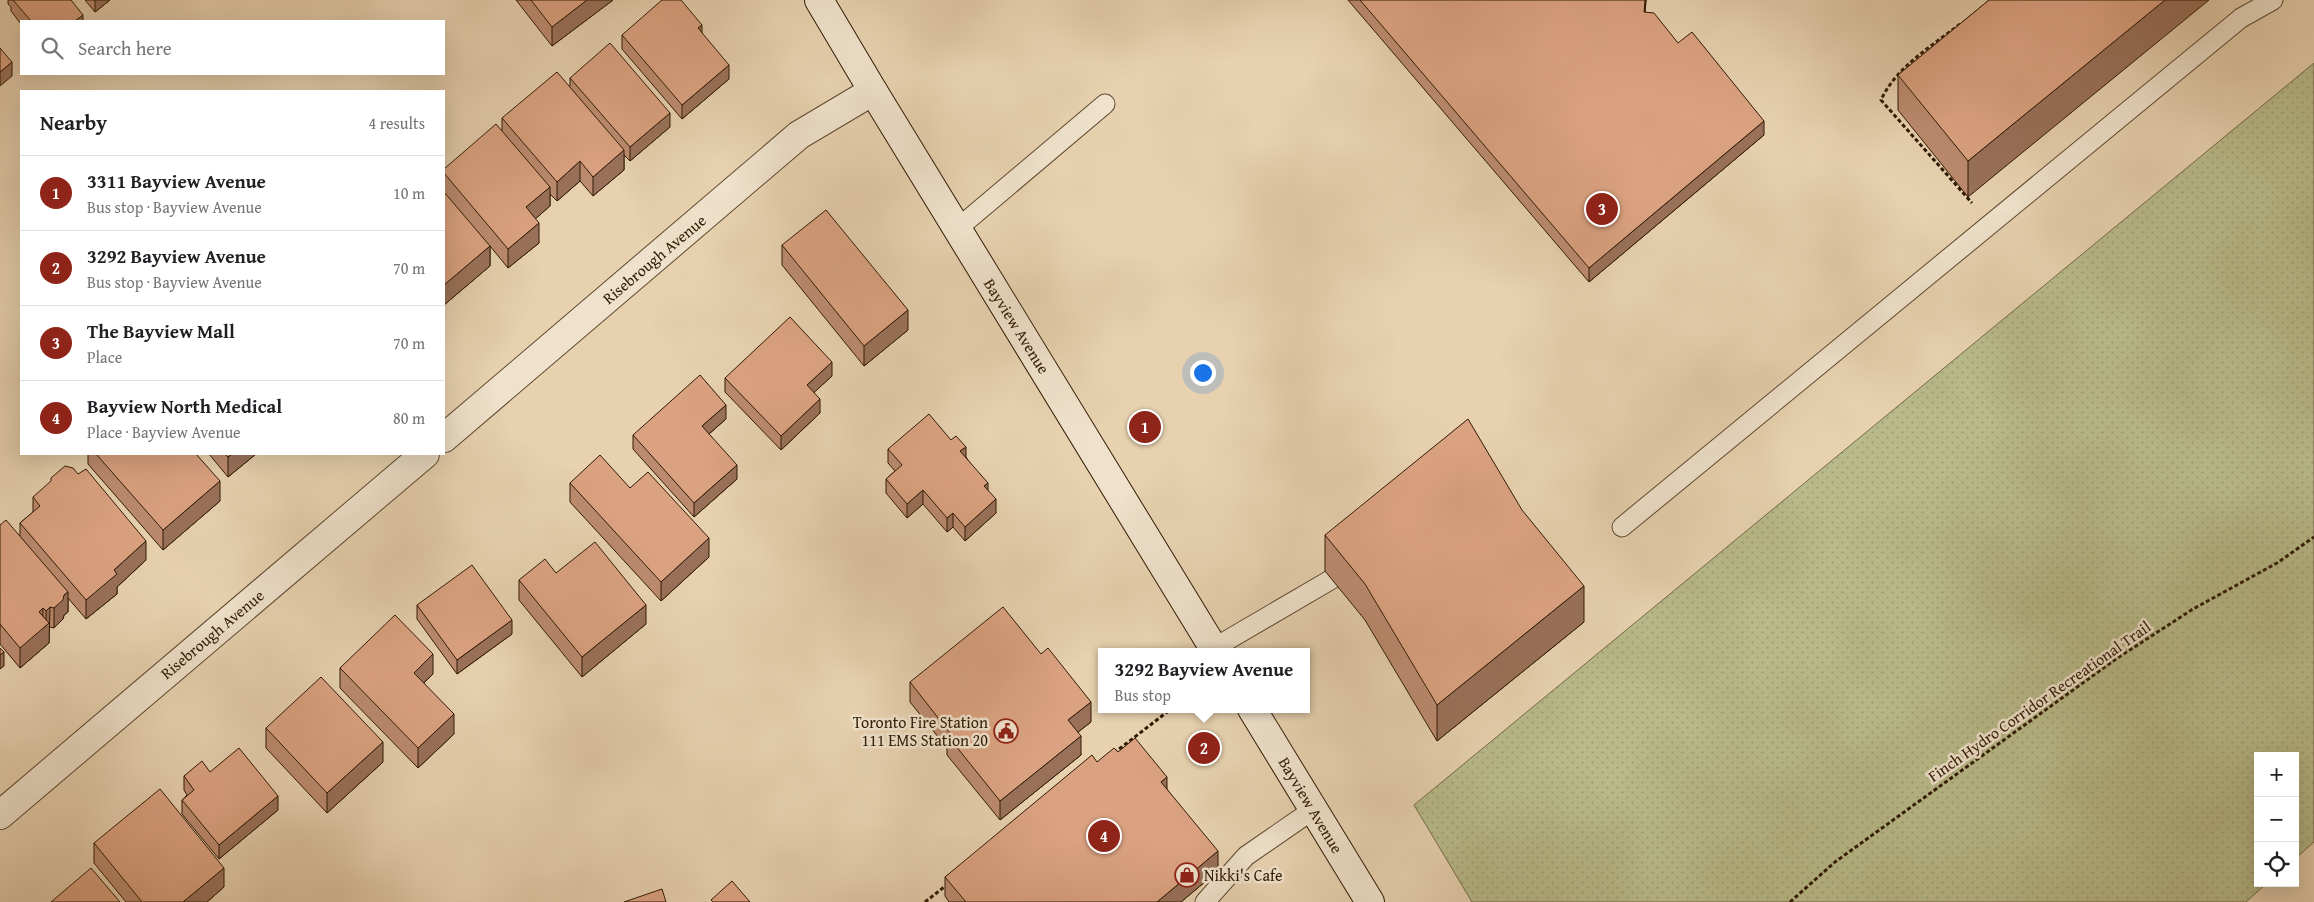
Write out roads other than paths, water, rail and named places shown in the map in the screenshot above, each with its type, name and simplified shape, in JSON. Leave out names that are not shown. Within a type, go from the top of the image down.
[{"type":"street","name":"Bayview Avenue","points":[[819,0],[957,230],[1214,648]]},
{"type":"street","name":"Risebrough Avenue","points":[[445,437],[799,135],[873,91]]},
{"type":"street","name":"Risebrough Avenue","points":[[0,815],[424,455]]},
{"type":"street","name":"Bayview Avenue","points":[[1254,713],[1370,902]]},
{"type":"lane","points":[[1622,528],[2241,18],[2273,0]]},
{"type":"lane","points":[[957,230],[1105,104]]},
{"type":"lane","points":[[1218,648],[1332,579]]},
{"type":"lane","points":[[1205,902],[1246,856],[1314,809]]},
{"type":"place","name":"The Bayview Mall","points":[[1602,209]]},
{"type":"place","name":"3311 Bayview Avenue","points":[[1145,427]]},
{"type":"place","name":"Toronto Fire Station 111 EMS Station 20","points":[[1006,731]]},
{"type":"place","name":"3292 Bayview Avenue","points":[[1204,748]]},
{"type":"place","name":"Bayview North Medical","points":[[1104,836]]},
{"type":"place","name":"Nikki's Cafe","points":[[1187,875]]}]
